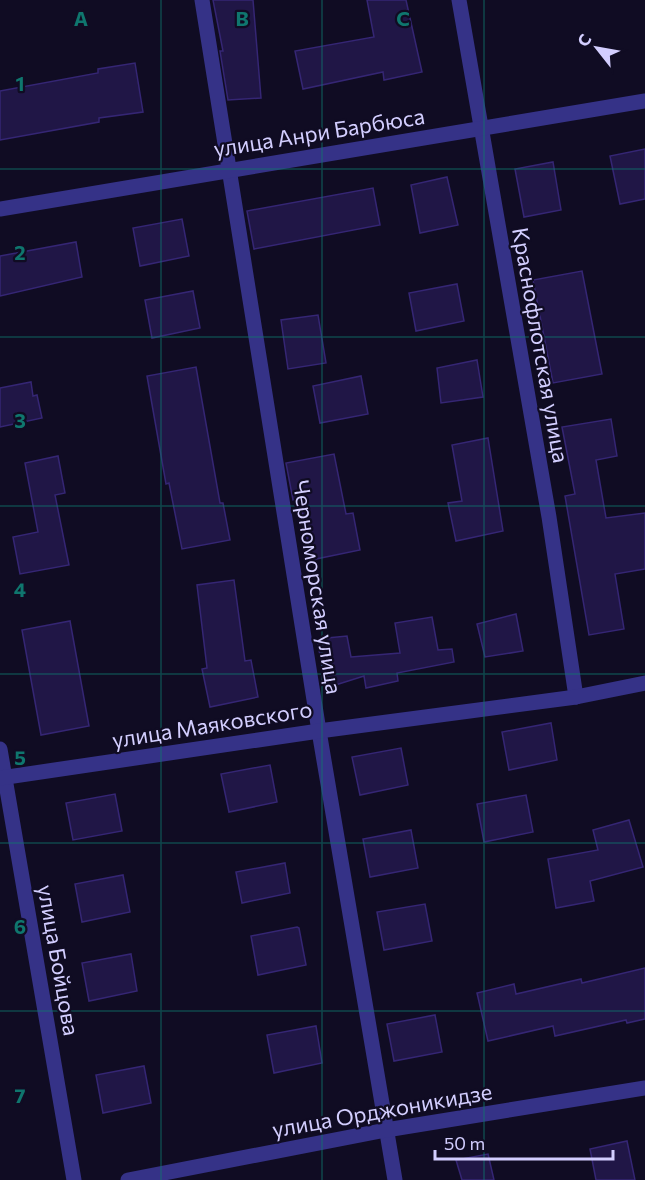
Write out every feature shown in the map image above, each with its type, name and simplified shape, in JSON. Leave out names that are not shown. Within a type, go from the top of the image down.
[{"type":"street","name":"Черноморская улица","points":[[202,0],[319,731],[395,1180]]},
{"type":"street","name":"Краснофлотская улица","points":[[459,0],[549,517],[576,697]]},
{"type":"street","name":"улица Анри Барбюса","points":[[0,209],[645,100]]},
{"type":"street","name":"улица Маяковского","points":[[3,778],[319,731],[576,697],[645,683]]},
{"type":"street","name":"улица Бойцова","points":[[0,748],[3,778],[74,1180]]},
{"type":"street","name":"улица Орджоникидзе","points":[[128,1180],[386,1130],[645,1089]]},
{"type":"building","points":[[213,0],[253,0],[261,98],[228,100],[220,51],[223,51]]},
{"type":"building","points":[[367,0],[406,0],[422,72],[384,80],[383,72],[303,89],[295,51],[374,37]]},
{"type":"building","points":[[135,63],[143,112],[99,118],[99,122],[0,140],[0,91],[98,73],[98,69]]},
{"type":"building","points":[[645,149],[645,199],[620,204],[610,156]]},
{"type":"building","points":[[553,162],[561,210],[524,217],[515,169]]},
{"type":"building","points":[[447,177],[458,225],[420,233],[411,185]]},
{"type":"building","points":[[373,188],[380,225],[254,249],[247,211]]},
{"type":"building","points":[[182,219],[189,256],[140,266],[133,228]]},
{"type":"building","points":[[76,242],[82,277],[0,296],[0,256]]},
{"type":"building","points":[[582,271],[602,374],[553,383],[533,280]]},
{"type":"building","points":[[457,284],[464,321],[416,331],[409,293]]},
{"type":"building","points":[[193,291],[200,328],[152,338],[145,300]]},
{"type":"building","points":[[318,315],[326,363],[288,369],[281,320]]},
{"type":"building","points":[[477,360],[483,397],[441,403],[437,368]]},
{"type":"building","points":[[196,367],[220,503],[223,503],[230,540],[182,549],[169,483],[166,484],[147,376]]},
{"type":"building","points":[[361,376],[368,414],[320,423],[313,386]]},
{"type":"building","points":[[31,382],[33,396],[37,395],[42,418],[0,427],[0,388]]},
{"type":"building","points":[[611,419],[617,456],[596,460],[606,518],[645,513],[645,569],[615,574],[624,629],[589,635],[565,496],[575,494],[562,427]]},
{"type":"building","points":[[488,438],[503,531],[456,541],[448,503],[462,501],[452,445]]},
{"type":"building","points":[[334,454],[346,514],[353,513],[360,550],[311,560],[300,499],[293,500],[286,463]]},
{"type":"building","points":[[58,456],[65,493],[55,495],[69,565],[20,574],[13,537],[38,532],[25,463]]},
{"type":"building","points":[[234,580],[245,661],[251,660],[258,697],[210,707],[202,669],[207,668],[197,585]]},
{"type":"building","points":[[516,614],[523,651],[485,657],[477,624]]},
{"type":"building","points":[[432,617],[438,650],[452,649],[454,662],[397,673],[398,681],[366,688],[364,676],[326,688],[317,639],[347,636],[351,657],[400,653],[395,623]]},
{"type":"building","points":[[70,621],[89,726],[41,735],[22,630]]},
{"type":"building","points":[[551,723],[557,760],[509,770],[502,732]]},
{"type":"building","points":[[401,748],[408,785],[360,795],[352,757]]},
{"type":"building","points":[[270,765],[277,802],[229,812],[221,774]]},
{"type":"building","points":[[115,794],[122,831],[73,840],[66,803]]},
{"type":"building","points":[[526,795],[533,832],[484,842],[477,804]]},
{"type":"building","points":[[629,820],[643,867],[590,881],[594,901],[556,908],[548,859],[598,850],[593,830]]},
{"type":"building","points":[[411,830],[418,868],[370,877],[363,839]]},
{"type":"building","points":[[285,863],[290,893],[242,903],[236,872]]},
{"type":"building","points":[[123,875],[130,912],[82,922],[75,884]]},
{"type":"building","points":[[425,904],[432,941],[384,950],[377,912]]},
{"type":"building","points":[[297,927],[306,965],[258,975],[251,936]]},
{"type":"building","points":[[131,954],[137,991],[89,1001],[82,963]]},
{"type":"building","points":[[645,968],[645,1019],[627,1023],[626,1020],[555,1036],[553,1026],[488,1041],[477,993],[514,984],[516,994],[581,979],[582,983]]},
{"type":"building","points":[[435,1015],[442,1052],[394,1061],[387,1024]]},
{"type":"building","points":[[316,1026],[322,1063],[274,1073],[267,1035]]},
{"type":"building","points":[[144,1066],[151,1103],[103,1113],[96,1075]]},
{"type":"building","points":[[627,1141],[635,1180],[596,1180],[590,1149]]},
{"type":"building","points":[[488,1154],[494,1180],[462,1180],[456,1160]]}]
